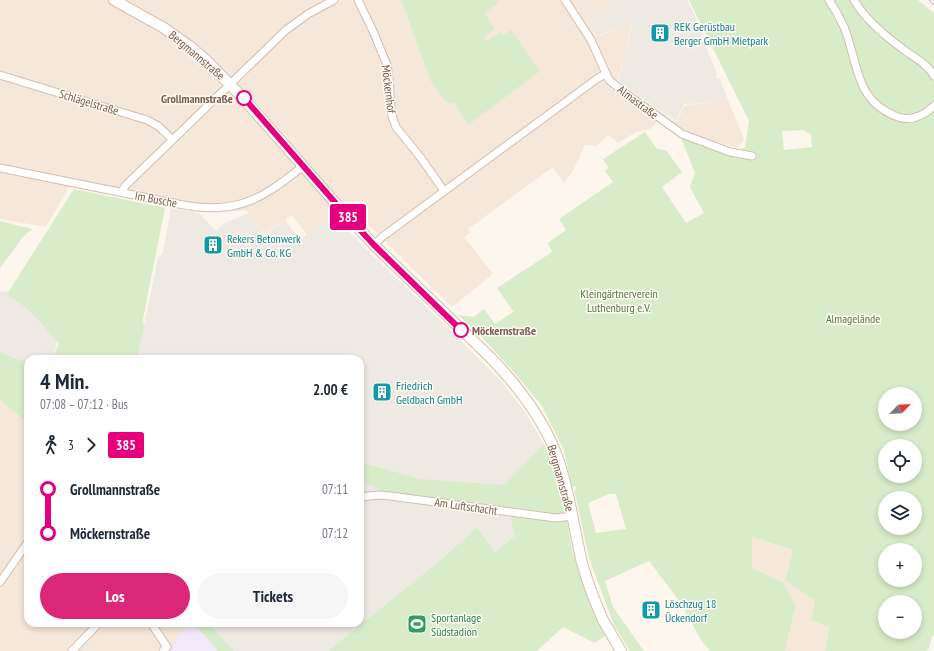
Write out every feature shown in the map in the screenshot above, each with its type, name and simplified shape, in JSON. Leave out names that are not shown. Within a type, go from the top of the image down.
[{"type":"street","name":"Bergmannstraße","points":[[114,0],[164,28],[178,38],[205,59],[230,83],[374,245],[490,357],[519,389],[538,417],[552,445],[565,482],[582,564],[603,619],[621,651]]},
{"type":"street","points":[[121,192],[126,185],[172,139],[286,30],[308,14],[334,0]]},
{"type":"street","name":"Möckernhof","points":[[358,0],[387,65],[390,109],[396,127],[444,191]]},
{"type":"street","name":"Almastraße","points":[[564,0],[591,40],[609,80],[682,134],[730,152],[752,156]]},
{"type":"street","points":[[829,0],[844,27],[863,88],[871,100],[880,108],[903,119],[918,117],[934,106]]},
{"type":"street","points":[[854,0],[865,16],[896,44],[924,65],[932,72],[934,76]]},
{"type":"street","points":[[374,245],[382,237],[444,191],[598,78],[606,74]]},
{"type":"street","name":"Schlägelstraße","points":[[0,75],[147,120],[158,126],[172,139]]},
{"type":"street","name":"Im Busche","points":[[0,168],[209,208],[243,204],[270,190],[303,166]]},
{"type":"street","name":"Am Luftschacht","points":[[364,497],[378,495],[390,496],[556,518],[572,516]]},
{"type":"street","points":[[0,582],[24,548]]},
{"type":"street","points":[[72,651],[95,627]]},
{"type":"street","points":[[154,627],[167,647],[163,651]]},
{"type":"shaded area","points":[[0,0],[401,0],[431,82],[503,35],[501,32],[487,42],[484,37],[483,13],[498,3],[497,0],[607,0],[611,6],[588,22],[596,37],[631,23],[626,52],[617,82],[676,122],[685,105],[728,100],[744,139],[738,148],[675,130],[658,121],[650,129],[636,132],[618,143],[609,135],[596,146],[585,145],[573,171],[564,183],[553,167],[468,229],[470,233],[464,237],[493,274],[452,307],[347,204],[307,235],[292,215],[264,234],[246,210],[219,213],[69,187],[46,227],[0,219]]},
{"type":"shaded area","points":[[607,0],[687,0],[703,33],[701,35],[715,68],[717,79],[720,79],[728,100],[712,103],[684,104],[676,121],[618,82],[632,23],[596,36],[588,22],[611,6]]},
{"type":"shaded area","points":[[171,208],[199,213],[216,231],[225,223],[248,213],[264,235],[285,220],[300,240],[333,215],[501,381],[525,412],[544,444],[504,485],[515,536],[495,552],[477,527],[443,558],[364,622],[364,355],[138,355],[158,258],[163,253]]},
{"type":"shaded area","points":[[6,291],[29,306],[58,339],[53,355],[24,355],[24,360],[0,352],[0,292]]},
{"type":"shaded area","points":[[0,400],[24,420],[24,627],[197,627],[218,651],[0,651]]},
{"type":"shaded area","points":[[752,537],[793,550],[785,579],[815,601],[829,627],[825,651],[785,651],[796,605],[783,582],[752,568]]},
{"type":"shaded area","points":[[187,627],[197,627],[218,651],[166,651]]},
{"type":"shaded area","points":[[212,627],[358,627],[328,651],[234,651]]},
{"type":"green space","points":[[401,0],[497,0],[499,3],[484,13],[495,29],[484,37],[487,41],[501,32],[503,35],[511,30],[540,71],[468,125],[454,102],[448,104],[431,82]]},
{"type":"green space","points":[[689,0],[918,0],[934,13],[934,636],[932,635],[929,649],[926,651],[825,651],[829,627],[811,620],[815,601],[785,580],[793,550],[752,537],[752,568],[783,582],[796,605],[785,651],[710,651],[701,640],[680,602],[649,561],[605,581],[613,607],[644,651],[630,651],[614,625],[589,558],[575,493],[573,493],[575,492],[576,486],[572,487],[564,450],[542,406],[480,335],[458,315],[474,317],[484,309],[495,324],[513,312],[516,309],[513,311],[497,288],[552,252],[548,243],[566,230],[559,219],[613,182],[605,171],[609,168],[603,159],[645,132],[657,149],[666,150],[682,172],[662,187],[686,223],[704,213],[690,187],[695,173],[681,138],[734,157],[745,147],[749,121]],"holes":[[[804,130],[811,135],[812,147],[784,150],[782,131]],[[609,494],[616,494],[626,529],[596,533],[588,503]]]},
{"type":"green space","points":[[74,189],[165,208],[143,319],[144,328],[138,355],[54,355],[59,343],[29,310],[7,294]]},
{"type":"green space","points":[[0,221],[32,229],[23,237],[0,268]]},
{"type":"green space","points":[[0,352],[24,360],[24,420],[0,400]]},
{"type":"green space","points":[[544,444],[553,466],[564,506],[573,554],[606,635],[595,643],[563,627],[537,651],[328,651],[358,627],[364,627],[364,622],[443,558],[477,527],[495,552],[515,536],[508,508],[381,491],[364,481],[364,463],[420,479],[504,485]]},
{"type":"green space","points":[[197,627],[212,627],[234,651],[218,651]]},
{"type":"railway","points":[[931,0],[934,3]]},
{"type":"bus line","name":"385","points":[[244,98],[374,245],[461,330]]},
{"type":"place","name":"REK Gerüstbau Berger GmbH Mietpark","points":[[660,33]]},
{"type":"place","name":"Grollmannstraße","points":[[244,98]]},
{"type":"place","name":"Rekers Betonwerk GmbH & Co. KG","points":[[213,245]]},
{"type":"place","name":"Möckernstraße","points":[[461,330]]},
{"type":"place","name":"Friedrich Geldbach GmbH","points":[[382,392]]},
{"type":"place","name":"Löschzug 18 Ückendorf","points":[[651,610]]},
{"type":"place","name":"Sportanlage Südstadion","points":[[417,624]]},
{"type":"park label","name":"Kleingärtnerverein Luthenburg e.V.","points":[[619,300]]},
{"type":"park label","name":"Almagelände","points":[[853,318]]}]
